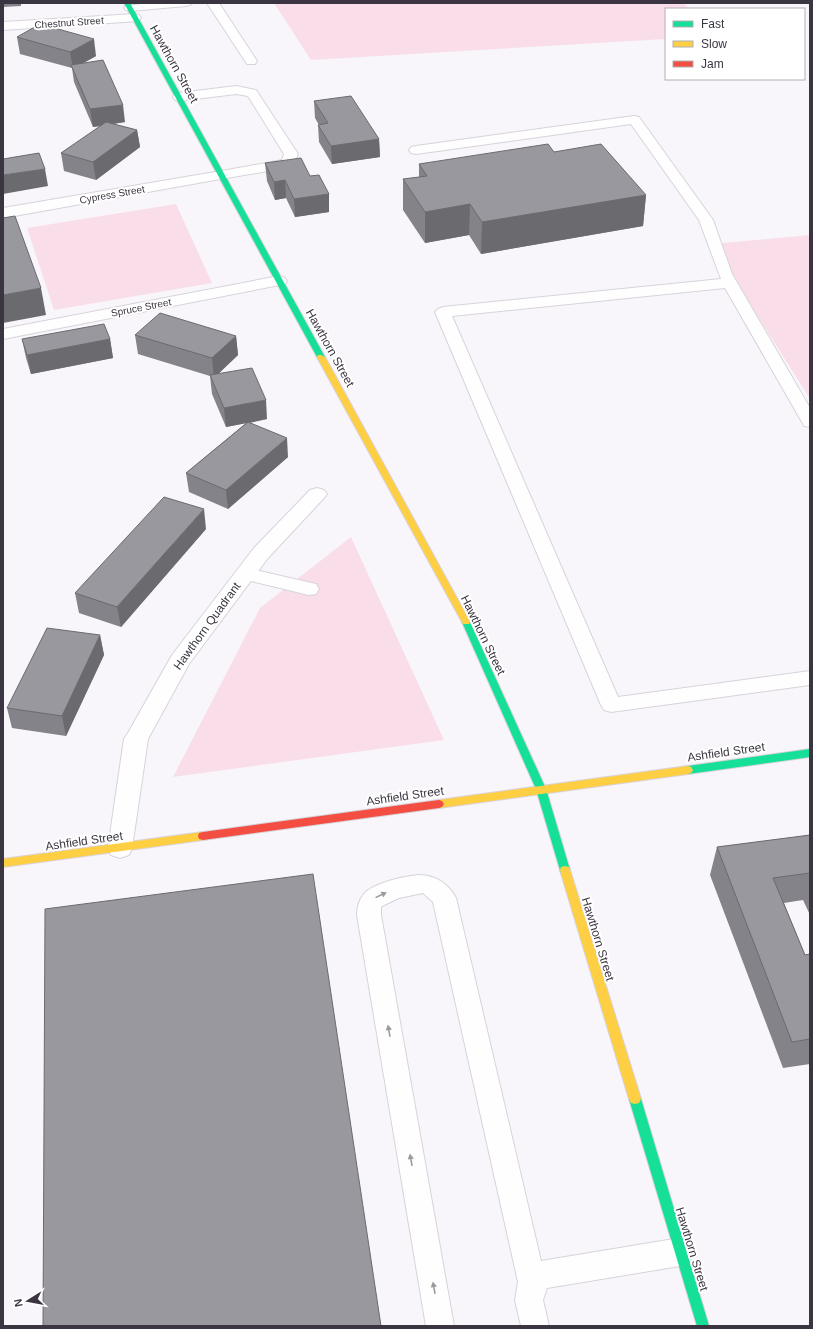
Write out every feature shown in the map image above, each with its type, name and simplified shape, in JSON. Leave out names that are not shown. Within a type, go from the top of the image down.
[{"type":"main road","name":"Hawthorn Street","points":[[130,10],[467,624],[541,789],[703,1326]]},
{"type":"main road","name":"Ashfield Street","points":[[3,863],[810,753]]},
{"type":"street","name":"Chestnut Street","points":[[3,26],[130,10]]},
{"type":"street","name":"Cypress Street","points":[[3,213],[221,176]]},
{"type":"street","name":"Spruce Street","points":[[3,334],[279,281]]},
{"type":"street","name":"Hawthorn Quadrant","points":[[120,848],[136,739],[180,660],[262,553],[317,494]]},
{"type":"lane","points":[[130,10],[186,3]]},
{"type":"lane","points":[[213,3],[251,60]]},
{"type":"lane","points":[[179,97],[236,90],[252,93],[291,154],[288,162],[280,165],[221,176]]},
{"type":"lane","points":[[416,150],[634,120],[706,220],[725,274],[810,422]]},
{"type":"lane","points":[[730,283],[443,312],[611,705],[810,678]]},
{"type":"lane","points":[[246,574],[309,589]]},
{"type":"lane","points":[[440,1326],[369,916],[371,902],[377,896],[394,890],[423,884],[436,889],[444,898],[532,1282],[529,1300],[535,1326]]},
{"type":"lane","points":[[532,1282],[540,1275],[680,1252]]},
{"type":"shaded area","points":[[274,3],[683,3],[689,8],[665,8],[665,39],[311,60]]},
{"type":"shaded area","points":[[176,204],[212,283],[54,310],[27,228]]},
{"type":"shaded area","points":[[810,235],[810,399],[712,244]]},
{"type":"shaded area","points":[[351,537],[444,740],[173,777],[260,608]]},
{"type":"building","points":[[40,24],[94,39],[70,52],[17,37]]},
{"type":"building","points":[[103,60],[123,105],[90,109],[71,65]]},
{"type":"building","points":[[351,96],[379,139],[331,146],[318,125],[328,123],[314,101]]},
{"type":"building","points":[[106,122],[137,130],[93,162],[61,153]]},
{"type":"building","points":[[548,144],[554,152],[601,144],[646,195],[482,222],[470,204],[425,212],[403,179],[427,176],[419,164]]},
{"type":"building","points":[[39,153],[45,169],[3,175],[3,159]]},
{"type":"building","points":[[301,158],[310,176],[319,175],[329,194],[294,199],[285,180],[274,182],[265,163]]},
{"type":"building","points":[[15,216],[41,288],[3,295],[3,218]]},
{"type":"building","points":[[160,313],[236,336],[212,358],[135,335]]},
{"type":"building","points":[[104,324],[110,339],[27,355],[22,339]]},
{"type":"building","points":[[252,368],[266,400],[224,408],[210,375]]},
{"type":"building","points":[[248,422],[287,438],[226,490],[186,473]]},
{"type":"building","points":[[164,497],[204,509],[117,607],[75,593]]},
{"type":"building","points":[[47,628],[100,635],[62,716],[7,708]]},
{"type":"building","points":[[810,835],[810,873],[773,878],[805,955],[810,954],[810,1039],[792,1042],[717,847]]},
{"type":"building","points":[[313,874],[381,1326],[43,1326],[45,909]]},
{"type":"traffic: fast","points":[[127,3],[321,357]]},
{"type":"traffic: fast","points":[[466,622],[541,789],[565,870]]},
{"type":"traffic: fast","points":[[688,770],[810,753]]},
{"type":"traffic: fast","points":[[635,1099],[703,1326]]},
{"type":"traffic: slow","points":[[321,357],[466,622]]},
{"type":"traffic: slow","points":[[439,804],[688,770]]},
{"type":"traffic: slow","points":[[3,863],[203,836]]},
{"type":"traffic: slow","points":[[565,870],[635,1099]]},
{"type":"traffic: jam","points":[[203,836],[439,804]]}]
